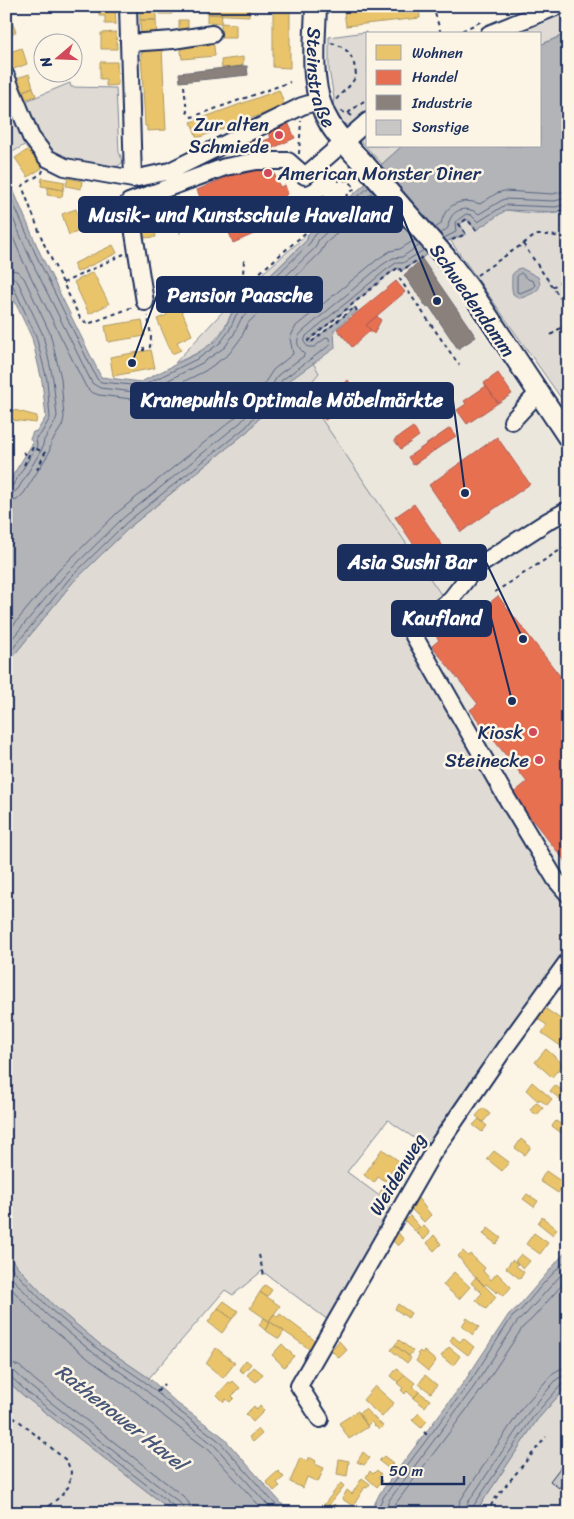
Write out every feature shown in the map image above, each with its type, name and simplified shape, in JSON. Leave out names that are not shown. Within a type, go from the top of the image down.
[{"type":"main road","name":"Steinstraße","points":[[316,6],[314,71],[327,103],[331,125],[345,142]]},
{"type":"main road","name":"Schwedendamm","points":[[345,142],[441,251],[469,288],[568,437]]},
{"type":"street","points":[[128,6],[133,179]]},
{"type":"street","points":[[494,32],[558,6]]},
{"type":"street","points":[[129,43],[174,40],[212,34]]},
{"type":"street","points":[[6,76],[31,137],[48,158],[65,167],[133,179],[170,171],[302,106],[327,103]]},
{"type":"street","points":[[145,302],[129,202],[225,167],[257,161],[288,161],[305,176],[366,123]]},
{"type":"street","points":[[512,421],[538,393]]},
{"type":"street","points":[[568,510],[475,568],[451,598],[412,631],[506,797],[556,880],[568,894]]},
{"type":"street","name":"Weidenweg","points":[[320,1419],[299,1386],[432,1154],[504,1049],[568,961]]},
{"type":"path","points":[[433,6],[440,32]]},
{"type":"path","points":[[326,42],[340,46],[350,54],[356,75],[353,83],[336,100],[327,103]]},
{"type":"path","points":[[184,86],[186,112],[192,117],[290,82]]},
{"type":"path","points":[[348,113],[366,100]]},
{"type":"path","points":[[42,173],[22,186],[44,244],[81,320],[88,324],[145,302],[151,337],[150,347],[144,348],[144,351]]},
{"type":"path","points":[[170,297],[242,288],[355,188],[348,180],[338,181]]},
{"type":"path","points":[[159,191],[180,233]]},
{"type":"path","points":[[323,196],[334,208]]},
{"type":"path","points":[[80,220],[129,202]]},
{"type":"path","points":[[357,311],[354,307],[310,343],[308,341],[399,267],[401,271],[441,251],[466,234],[459,224],[467,219],[476,230]]},
{"type":"path","points":[[476,276],[536,235],[568,238]]},
{"type":"path","points":[[523,244],[568,309]]},
{"type":"path","points":[[63,283],[136,248]]},
{"type":"path","points":[[242,288],[244,260]]},
{"type":"path","points":[[552,287],[568,272]]},
{"type":"path","points":[[399,278],[459,365]]},
{"type":"path","points":[[551,335],[568,322]]},
{"type":"path","points":[[24,464],[33,447],[46,454],[36,472]]},
{"type":"path","points":[[23,452],[28,456]]},
{"type":"path","points":[[6,506],[14,511]]},
{"type":"path","points":[[495,592],[568,545]]},
{"type":"path","points":[[259,1255],[264,1276]]},
{"type":"path","points":[[157,1392],[164,1384]]},
{"type":"path","points":[[6,1413],[67,1461],[71,1472],[69,1486],[61,1496],[40,1513]]},
{"type":"path","points":[[424,1432],[429,1437]]},
{"type":"path","points":[[487,1513],[494,1500],[546,1437]]},
{"type":"shaded area","points":[[559,11],[567,33],[542,44],[542,32],[510,32]]},
{"type":"shaded area","points":[[366,32],[366,147],[332,110],[334,98],[329,70],[329,37]]},
{"type":"shaded area","points":[[70,83],[71,87],[116,88],[119,152],[123,162],[118,166],[110,169],[67,162],[48,153],[21,103]]},
{"type":"shaded area","points":[[6,101],[26,144],[6,156]]},
{"type":"shaded area","points":[[367,148],[400,148],[382,164]]},
{"type":"shaded area","points":[[568,208],[568,408],[450,240],[465,234],[459,224],[467,219],[476,230],[506,210],[546,213],[562,211]]},
{"type":"shaded area","points":[[308,234],[307,240],[232,312],[222,332],[210,345],[175,363],[241,292]]},
{"type":"shaded area","points":[[427,254],[451,285],[568,460],[568,904],[556,892],[401,623],[442,596],[302,392],[319,373],[313,363],[335,347],[334,330],[357,311],[354,307],[310,343],[308,341],[389,274],[399,267],[401,271]]},
{"type":"shaded area","points":[[313,363],[319,373],[303,392],[442,596],[401,623],[556,892],[568,904],[568,953],[430,1149],[388,1120],[347,1172],[392,1205],[328,1320],[262,1271],[233,1295],[225,1290],[149,1378],[102,1346],[53,1305],[6,1254],[6,665],[73,582],[131,526],[249,430],[279,395],[286,383]]},
{"type":"shaded area","points":[[6,1380],[24,1396],[175,1513],[6,1513]]},
{"type":"shaded area","points":[[568,1385],[568,1513],[475,1513],[537,1420]]},
{"type":"water","points":[[568,33],[568,208],[556,212],[506,210],[476,230],[467,219],[460,224],[466,234],[450,240],[401,271],[399,268],[389,274],[308,341],[310,343],[355,307],[357,311],[334,330],[335,348],[286,383],[279,395],[249,430],[131,526],[73,582],[6,665],[6,486],[33,443],[30,439],[33,432],[37,431],[46,417],[42,381],[32,338],[6,283],[6,173],[40,253],[101,377],[141,382],[196,354],[217,340],[232,313],[307,240],[308,234],[365,184],[382,164],[400,148],[542,148],[542,44]]},
{"type":"water","points":[[521,268],[538,277],[540,286],[534,293],[519,298],[513,294],[512,275],[517,269]]},
{"type":"water","points":[[568,1249],[568,1385],[537,1420],[475,1513],[370,1513],[380,1493],[464,1382],[509,1314],[518,1307]]},
{"type":"water","name":"Rathenower Havel","points":[[6,1254],[53,1305],[102,1346],[149,1378],[178,1404],[222,1436],[290,1513],[175,1513],[6,1380]]},
{"type":"building: Wohnen","points":[[99,6],[115,6],[116,24],[105,24],[105,16],[99,16]]},
{"type":"building: Wohnen","points":[[207,6],[250,7],[249,16],[207,14]]},
{"type":"building: Wohnen","points":[[273,6],[290,6],[290,68],[273,67]]},
{"type":"building: Wohnen","points":[[389,6],[419,6],[420,18],[346,26],[344,11]]},
{"type":"building: Wohnen","points":[[156,7],[156,20],[140,20],[140,8]]},
{"type":"building: Wohnen","points":[[160,7],[172,7],[172,14],[160,14]]},
{"type":"building: Wohnen","points":[[207,14],[222,14],[221,23],[207,22]]},
{"type":"building: Wohnen","points":[[10,17],[16,32],[6,36],[6,18]]},
{"type":"building: Wohnen","points":[[140,20],[156,20],[157,37],[141,37]]},
{"type":"building: Wohnen","points":[[179,20],[188,20],[188,30],[179,30]]},
{"type":"building: Wohnen","points":[[221,23],[236,24],[236,38],[221,38]]},
{"type":"building: Wohnen","points":[[116,32],[117,49],[101,49],[101,33]]},
{"type":"building: Wohnen","points":[[213,38],[215,56],[182,59],[180,42]]},
{"type":"building: Wohnen","points":[[22,48],[27,64],[11,70],[6,53]]},
{"type":"building: Wohnen","points":[[162,48],[166,130],[147,131],[147,126],[145,126],[141,53],[143,53],[143,49]]},
{"type":"building: Wohnen","points":[[243,57],[243,66],[222,69],[221,60]]},
{"type":"building: Wohnen","points":[[100,62],[117,62],[118,85],[106,86],[106,79],[100,79]]},
{"type":"building: Wohnen","points":[[29,74],[33,87],[20,92],[15,79]]},
{"type":"building: Wohnen","points":[[33,87],[36,96],[24,100],[21,92]]},
{"type":"building: Wohnen","points":[[279,90],[285,106],[197,138],[191,122]]},
{"type":"building: Wohnen","points":[[29,149],[42,168],[28,177],[15,158]]},
{"type":"building: Wohnen","points":[[42,178],[65,182],[63,190],[41,186]]},
{"type":"building: Wohnen","points":[[68,178],[82,181],[81,189],[66,186]]},
{"type":"building: Wohnen","points":[[48,187],[63,190],[62,197],[47,195]]},
{"type":"building: Wohnen","points":[[157,196],[164,206],[156,212],[149,202]]},
{"type":"building: Wohnen","points":[[76,209],[83,230],[69,235],[62,214]]},
{"type":"building: Wohnen","points":[[153,219],[156,237],[143,238],[141,221]]},
{"type":"building: Wohnen","points":[[113,245],[117,253],[77,272],[73,264]]},
{"type":"building: Wohnen","points":[[93,272],[109,304],[89,314],[74,282]]},
{"type":"building: Wohnen","points":[[178,302],[192,335],[177,342],[181,350],[172,354],[157,319],[167,315],[164,308]]},
{"type":"building: Wohnen","points":[[142,320],[145,336],[108,342],[105,326]]},
{"type":"building: Wohnen","points":[[151,350],[155,368],[113,376],[110,357]]},
{"type":"building: Wohnen","points":[[14,410],[37,416],[36,423],[12,420],[11,411]]},
{"type":"building: Wohnen","points":[[543,1007],[568,1024],[568,1051],[542,1033],[547,1025],[536,1018]]},
{"type":"building: Wohnen","points":[[546,1049],[563,1064],[552,1077],[535,1062]]},
{"type":"building: Wohnen","points":[[532,1082],[552,1099],[547,1105],[539,1099],[538,1101],[526,1090]]},
{"type":"building: Wohnen","points":[[555,1085],[565,1093],[560,1099],[550,1091]]},
{"type":"building: Wohnen","points":[[536,1102],[543,1108],[537,1115],[530,1110]]},
{"type":"building: Wohnen","points":[[483,1108],[490,1114],[483,1122],[476,1116]]},
{"type":"building: Wohnen","points":[[479,1119],[487,1126],[482,1132],[473,1125]]},
{"type":"building: Wohnen","points":[[556,1121],[568,1129],[564,1135],[552,1126]]},
{"type":"building: Wohnen","points":[[521,1139],[531,1147],[525,1155],[515,1148]]},
{"type":"building: Wohnen","points":[[382,1149],[399,1161],[385,1181],[378,1177],[374,1183],[364,1175]]},
{"type":"building: Wohnen","points":[[494,1151],[509,1162],[502,1171],[487,1159]]},
{"type":"building: Wohnen","points":[[566,1169],[568,1170],[568,1184],[560,1178]]},
{"type":"building: Wohnen","points":[[546,1171],[565,1184],[558,1193],[540,1181]]},
{"type":"building: Wohnen","points":[[385,1185],[395,1192],[389,1201],[379,1194]]},
{"type":"building: Wohnen","points":[[527,1194],[538,1201],[534,1207],[523,1199]]},
{"type":"building: Wohnen","points":[[417,1197],[431,1215],[424,1222],[410,1208]]},
{"type":"building: Wohnen","points":[[410,1216],[420,1227],[415,1231],[405,1221]]},
{"type":"building: Wohnen","points":[[542,1217],[557,1229],[553,1235],[538,1223]]},
{"type":"building: Wohnen","points":[[423,1225],[430,1233],[424,1240],[416,1232]]},
{"type":"building: Wohnen","points":[[488,1228],[501,1238],[496,1244],[483,1234]]},
{"type":"building: Wohnen","points":[[396,1230],[404,1240],[398,1246],[391,1239]]},
{"type":"building: Wohnen","points":[[534,1233],[548,1243],[540,1254],[526,1244]]},
{"type":"building: Wohnen","points":[[434,1235],[441,1244],[434,1251],[427,1243]]},
{"type":"building: Wohnen","points":[[463,1251],[468,1256],[470,1254],[485,1268],[483,1271],[491,1280],[497,1273],[511,1287],[504,1296],[486,1284],[484,1286],[466,1267],[458,1256]]},
{"type":"building: Wohnen","points":[[521,1254],[530,1261],[524,1268],[515,1261]]},
{"type":"building: Wohnen","points":[[512,1260],[524,1272],[520,1279],[506,1268]]},
{"type":"building: Wohnen","points":[[454,1272],[470,1287],[459,1299],[443,1285]]},
{"type":"building: Wohnen","points":[[476,1277],[496,1297],[486,1309],[476,1300],[482,1293],[471,1283]]},
{"type":"building: Wohnen","points":[[265,1285],[272,1290],[267,1297],[260,1292]]},
{"type":"building: Wohnen","points":[[260,1292],[280,1306],[269,1321],[250,1308]]},
{"type":"building: Wohnen","points":[[224,1301],[238,1311],[232,1319],[218,1308]]},
{"type":"building: Wohnen","points":[[398,1304],[411,1313],[408,1318],[395,1309]]},
{"type":"building: Wohnen","points":[[218,1308],[232,1319],[222,1333],[208,1322]]},
{"type":"building: Wohnen","points":[[274,1314],[278,1317],[280,1314],[317,1342],[311,1350],[269,1321]]},
{"type":"building: Wohnen","points":[[264,1318],[270,1322],[265,1330],[259,1325]]},
{"type":"building: Wohnen","points":[[467,1318],[479,1327],[473,1335],[462,1326]]},
{"type":"building: Wohnen","points":[[270,1322],[284,1331],[279,1339],[265,1330]]},
{"type":"building: Wohnen","points":[[453,1336],[460,1342],[463,1338],[474,1347],[468,1355],[450,1341]]},
{"type":"building: Wohnen","points":[[399,1340],[413,1351],[409,1356],[395,1345]]},
{"type":"building: Wohnen","points":[[339,1341],[347,1350],[339,1358],[331,1350]]},
{"type":"building: Wohnen","points":[[282,1344],[294,1356],[284,1367],[272,1355]]},
{"type":"building: Wohnen","points":[[395,1345],[411,1358],[407,1363],[391,1350]]},
{"type":"building: Wohnen","points":[[449,1347],[460,1356],[453,1366],[441,1356]]},
{"type":"building: Wohnen","points":[[216,1348],[235,1363],[223,1378],[206,1364]]},
{"type":"building: Wohnen","points":[[420,1351],[422,1353],[424,1351],[436,1361],[428,1371],[416,1361],[419,1356],[417,1354]]},
{"type":"building: Wohnen","points":[[246,1360],[251,1364],[243,1373],[239,1369]]},
{"type":"building: Wohnen","points":[[254,1367],[263,1374],[256,1382],[247,1375]]},
{"type":"building: Wohnen","points":[[397,1368],[405,1375],[398,1382],[391,1376]]},
{"type":"building: Wohnen","points":[[405,1375],[415,1383],[412,1386],[419,1392],[414,1398],[407,1391],[405,1394],[401,1390],[403,1388],[397,1383]]},
{"type":"building: Wohnen","points":[[425,1375],[437,1385],[431,1393],[419,1384]]},
{"type":"building: Wohnen","points":[[233,1381],[240,1388],[232,1396],[234,1398],[230,1402],[226,1399],[224,1402],[217,1395],[229,1382]]},
{"type":"building: Wohnen","points":[[375,1386],[394,1403],[382,1417],[363,1400]]},
{"type":"building: Wohnen","points":[[419,1392],[430,1400],[425,1407],[413,1398]]},
{"type":"building: Wohnen","points":[[254,1406],[257,1410],[260,1406],[264,1411],[253,1422],[246,1414]]},
{"type":"building: Wohnen","points":[[365,1409],[383,1426],[379,1430],[371,1422],[367,1426],[359,1413]]},
{"type":"building: Wohnen","points":[[358,1411],[368,1427],[349,1439],[339,1423]]},
{"type":"building: Wohnen","points":[[419,1413],[427,1421],[421,1428],[412,1420]]},
{"type":"building: Wohnen","points":[[258,1429],[262,1434],[253,1442],[249,1437]]},
{"type":"building: Wohnen","points":[[363,1452],[370,1458],[364,1465],[357,1462]]},
{"type":"building: Wohnen","points":[[384,1456],[393,1463],[388,1468],[379,1461]]},
{"type":"building: Wohnen","points":[[300,1458],[307,1461],[308,1458],[311,1458],[316,1461],[315,1464],[324,1468],[318,1482],[307,1477],[303,1488],[290,1482]]},
{"type":"building: Wohnen","points":[[339,1459],[349,1461],[347,1476],[337,1474]]},
{"type":"building: Wohnen","points":[[377,1470],[381,1474],[378,1478],[382,1481],[377,1487],[366,1477],[370,1471],[373,1474]]},
{"type":"building: Wohnen","points":[[278,1471],[284,1477],[277,1483],[280,1486],[274,1491],[266,1482]]},
{"type":"building: Wohnen","points":[[362,1478],[370,1484],[367,1488],[365,1487],[353,1506],[342,1499],[347,1490],[352,1494]]},
{"type":"building: Wohnen","points":[[341,1483],[344,1486],[329,1505],[331,1507],[334,1504],[341,1511],[339,1513],[329,1513],[322,1507]]},
{"type":"building: Handel","points":[[287,120],[295,138],[262,153],[246,154],[241,142],[253,136],[256,144],[271,138],[267,130]]},
{"type":"building: Handel","points":[[270,164],[280,187],[285,185],[288,194],[284,196],[293,217],[233,243],[227,227],[222,229],[214,211],[207,214],[197,190],[241,171]]},
{"type":"building: Handel","points":[[396,281],[405,292],[366,325],[371,330],[352,347],[337,329]]},
{"type":"building: Handel","points":[[377,316],[381,320],[374,334],[366,325]]},
{"type":"building: Handel","points":[[498,373],[512,394],[498,403],[484,383]]},
{"type":"building: Handel","points":[[348,380],[360,399],[344,410],[332,391]]},
{"type":"building: Handel","points":[[486,386],[498,403],[467,424],[457,410],[466,404],[464,401]]},
{"type":"building: Handel","points":[[325,403],[333,415],[325,420],[317,408]]},
{"type":"building: Handel","points":[[413,427],[419,436],[401,449],[394,440]]},
{"type":"building: Handel","points":[[450,428],[456,436],[413,465],[408,457]]},
{"type":"building: Handel","points":[[497,437],[530,484],[461,532],[429,485]]},
{"type":"building: Handel","points":[[414,504],[452,560],[433,573],[395,517]]},
{"type":"building: Handel","points":[[498,596],[568,689],[568,865],[512,794],[527,782],[470,710],[478,704],[432,646],[439,640],[429,627],[458,604],[469,619]]},
{"type":"building: Industrie","points":[[247,66],[248,75],[180,82],[179,73]]},
{"type":"building: Industrie","points":[[422,259],[476,337],[458,349],[429,306],[427,308],[404,275]]},
{"type":"building: Sonstige","points":[[563,1464],[568,1467],[568,1485],[566,1487],[562,1484],[559,1488],[550,1481]]},
{"type":"place","name":"Zur alten Schmiede","points":[[279,135]]},
{"type":"place","name":"American Monster Diner","points":[[268,173]]},
{"type":"place","name":"Musik- und Kunstschule Havelland","points":[[437,301]]},
{"type":"place","name":"Pension Paasche","points":[[132,363]]},
{"type":"place","name":"Kranepuhls Optimale Möbelmärkte","points":[[465,493]]},
{"type":"place","name":"Asia Sushi Bar","points":[[523,639]]},
{"type":"place","name":"Kaufland","points":[[512,701]]},
{"type":"place","name":"Kiosk","points":[[533,732]]},
{"type":"place","name":"Steinecke","points":[[539,760]]}]
